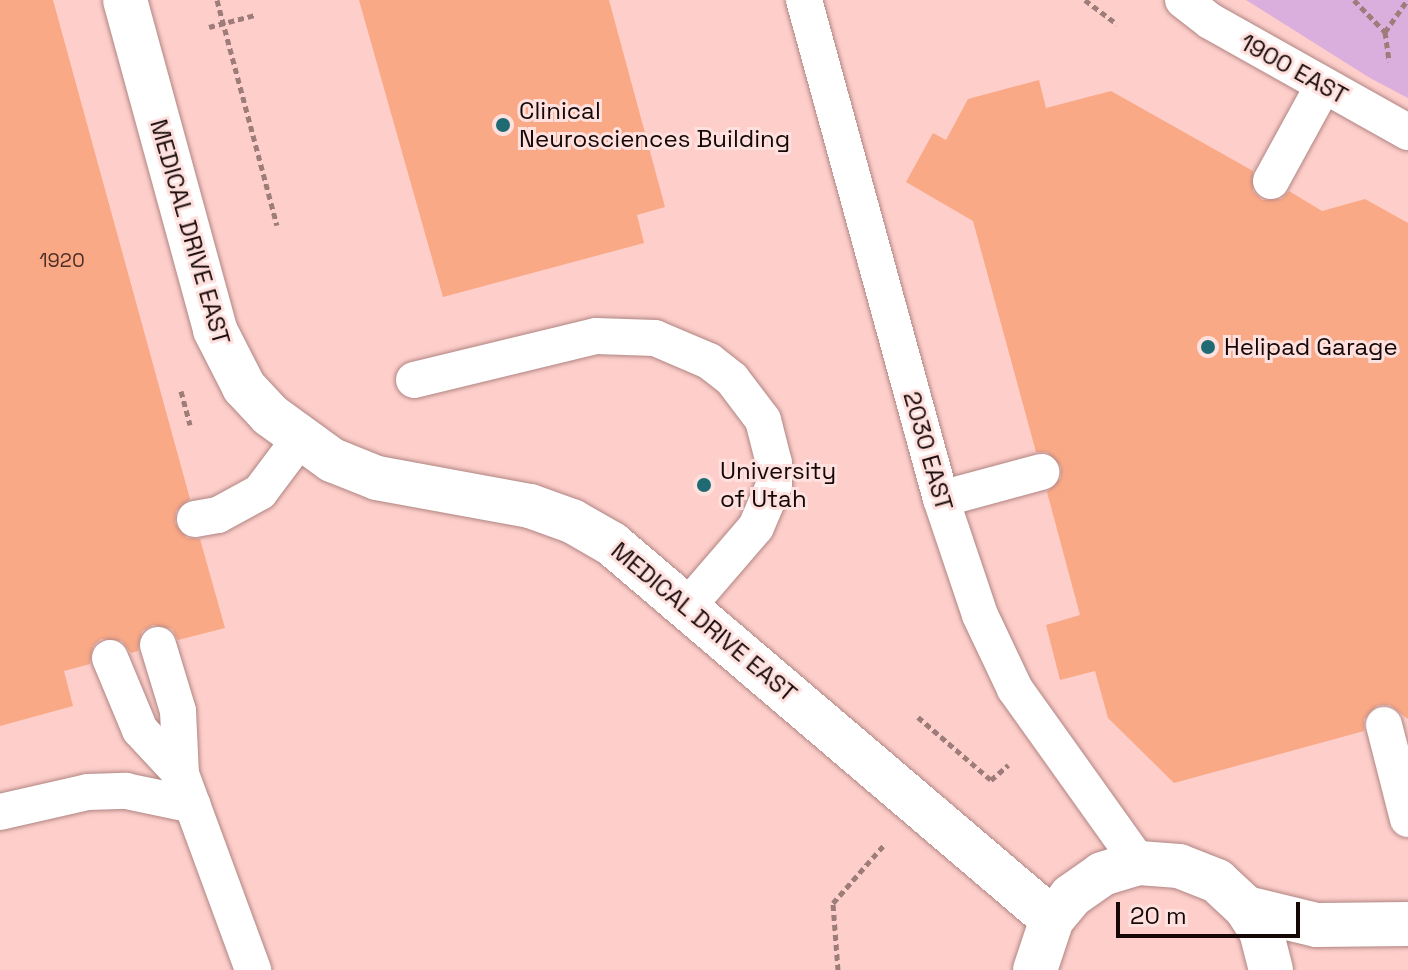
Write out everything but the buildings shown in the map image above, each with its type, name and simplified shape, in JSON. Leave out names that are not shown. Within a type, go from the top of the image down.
[{"type":"street","name":"MEDICAL DRIVE EAST","points":[[125,0],[226,360],[244,387],[299,440],[377,478],[515,503],[572,521],[612,544],[689,605],[1052,919]]},
{"type":"street","points":[[1035,970],[1052,919],[1071,896],[1102,874],[1139,863],[1179,866],[1217,881],[1246,908],[1261,931],[1271,970]]},
{"type":"street","points":[[1246,908],[1317,925],[1408,924]]},
{"type":"lane","name":"2030 EAST","points":[[804,0],[941,499],[980,615],[1015,689],[1139,863]]},
{"type":"lane","name":"1900 EAST","points":[[1183,0],[1210,21],[1408,132]]},
{"type":"lane","points":[[1271,181],[1323,86]]},
{"type":"lane","points":[[414,380],[596,336],[626,334],[684,347],[721,370],[763,420],[771,442],[774,485],[756,527],[689,605]]},
{"type":"lane","points":[[195,519],[218,515],[260,492],[299,440]]},
{"type":"lane","points":[[941,499],[1041,472]]},
{"type":"lane","points":[[158,645],[178,711],[187,790],[253,970]]},
{"type":"lane","points":[[110,658],[140,730],[187,790]]},
{"type":"lane","points":[[1384,725],[1408,819]]},
{"type":"lane","points":[[0,812],[88,792],[187,790]]},
{"type":"path","points":[[217,0],[277,225]]},
{"type":"path","points":[[1085,0],[1117,24]]},
{"type":"path","points":[[1354,0],[1385,32],[1390,73]]},
{"type":"path","points":[[1385,32],[1407,0]]},
{"type":"path","points":[[209,27],[255,15]]},
{"type":"path","points":[[918,717],[991,780]]},
{"type":"path","points":[[838,970],[833,903],[888,839]]},
{"type":"shaded area","points":[[1246,0],[1408,0],[1408,98],[1370,78]]},
{"type":"place","name":"Clinical Neurosciences Building","points":[[503,125]]},
{"type":"place","name":"Helipad Garage","points":[[1208,347]]},
{"type":"place","name":"University of Utah","points":[[704,485]]}]
